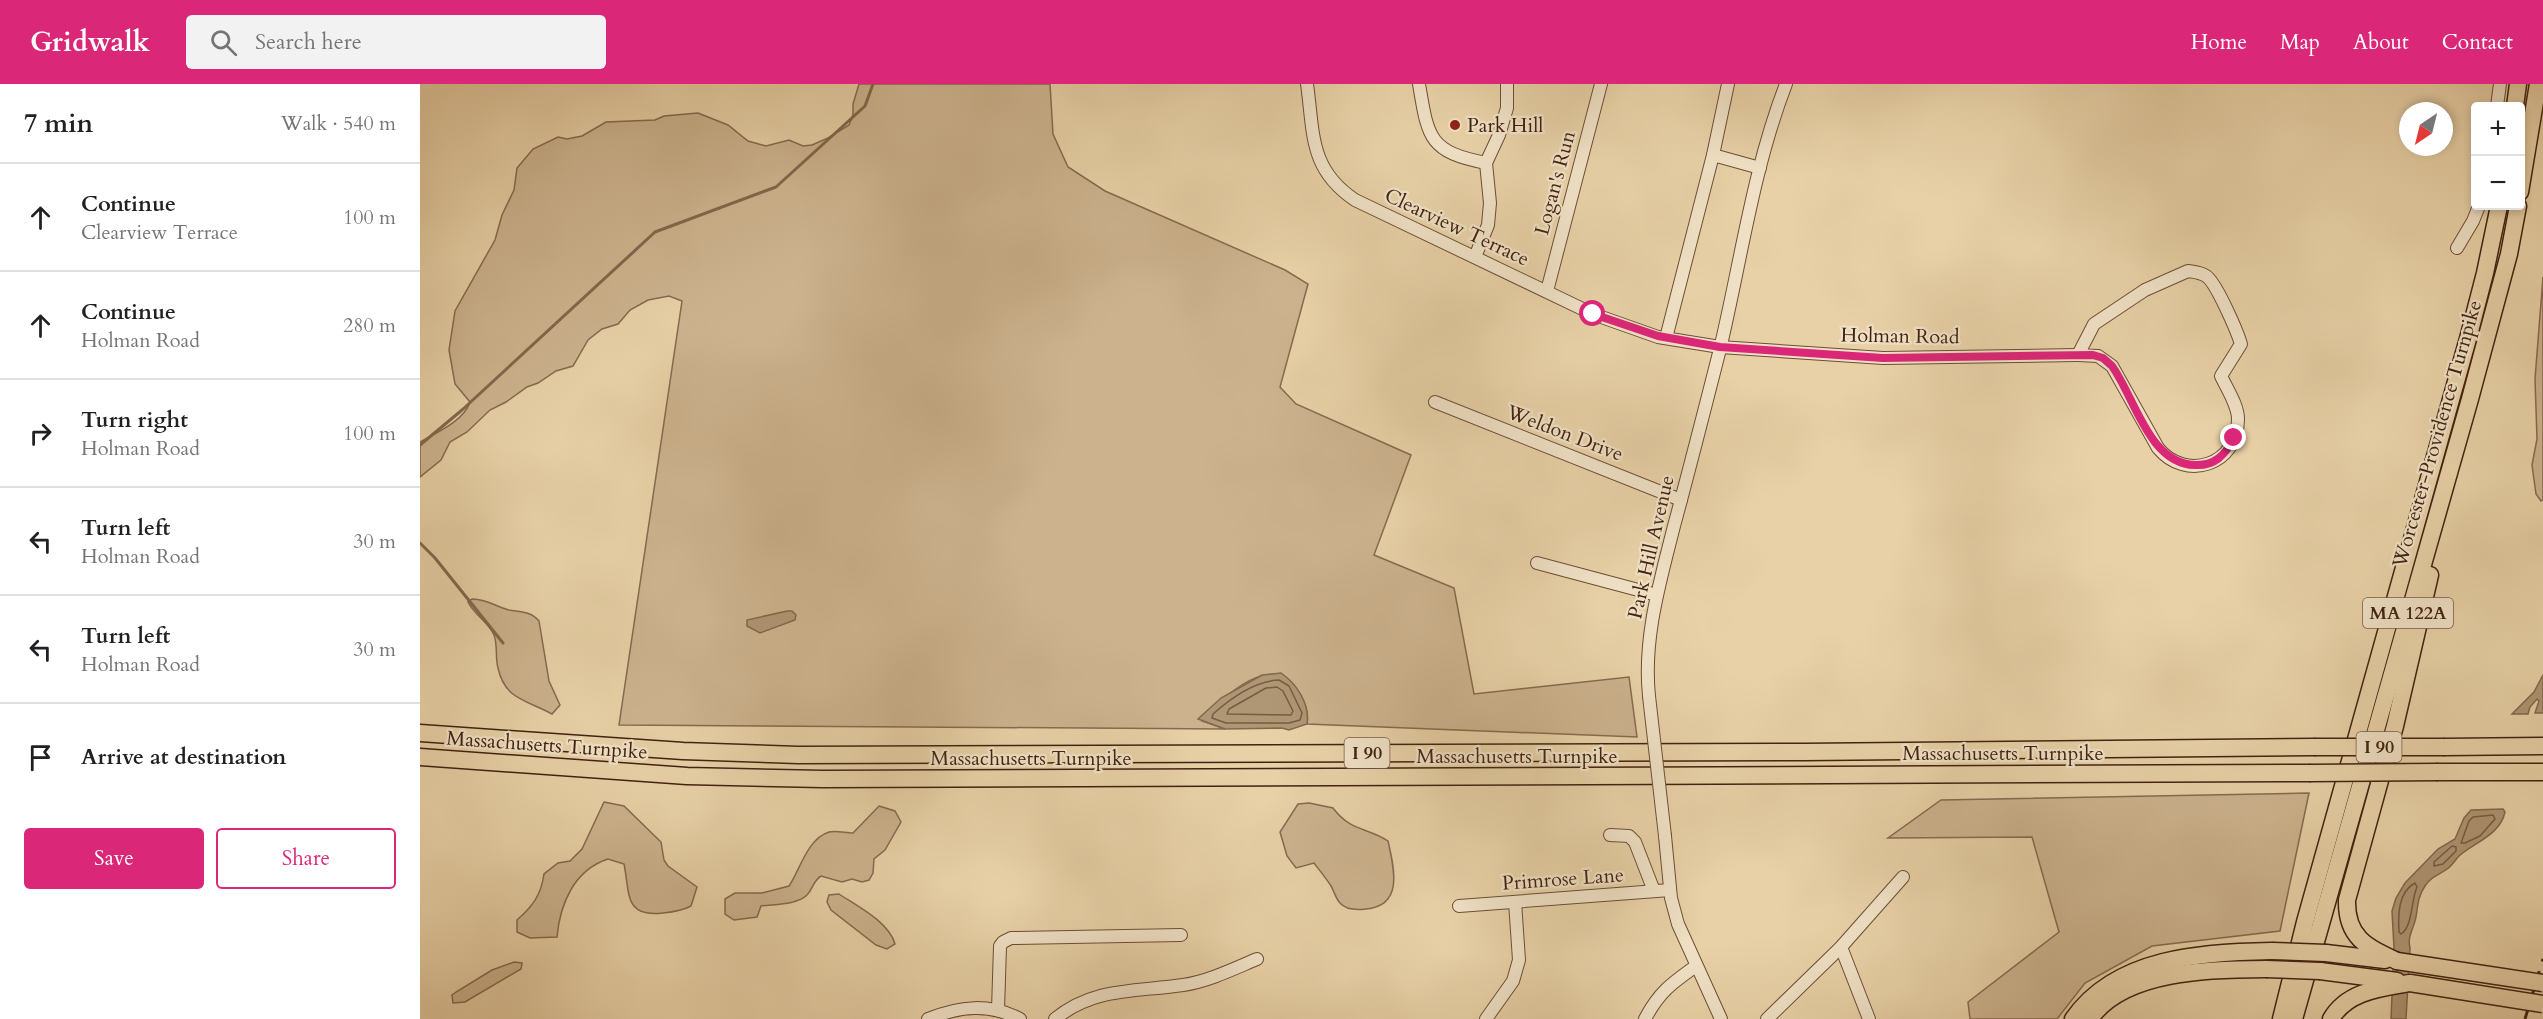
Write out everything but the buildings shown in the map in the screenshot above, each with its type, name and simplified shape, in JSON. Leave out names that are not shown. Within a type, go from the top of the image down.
[{"type":"highway","points":[[2516,102],[2518,84]]},
{"type":"highway","points":[[2525,162],[2538,84]]},
{"type":"highway","name":"Worcester-Providence Turnpike","points":[[2281,1019],[2305,922],[2433,467],[2485,273],[2498,210]]},
{"type":"highway","name":"Worcester-Providence Turnpike","points":[[2294,1019],[2470,399],[2509,254],[2517,210]]},
{"type":"highway","points":[[2380,956],[2361,942],[2352,930],[2347,911],[2348,889],[2395,726],[2428,583],[2465,444],[2470,399]]},
{"type":"highway","name":"Massachusetts Turnpike","points":[[420,733],[661,750],[809,755],[1804,752],[2543,746]]},
{"type":"highway","name":"Massachusetts Turnpike","points":[[420,757],[664,774],[823,779],[2543,772]]},
{"type":"highway","points":[[2271,1019],[2305,922]]},
{"type":"highway","points":[[2073,1019],[2095,993],[2109,983],[2154,965],[2210,953],[2272,951],[2380,956],[2397,961],[2543,983]]},
{"type":"highway","points":[[2090,1019],[2115,995],[2155,980],[2224,969],[2320,971],[2379,983],[2410,983],[2543,1004]]},
{"type":"highway","points":[[2331,1019],[2341,1005],[2379,983]]},
{"type":"street","name":"Clearview Terrace","points":[[1306,84],[1316,147],[1323,170],[1338,189],[1355,200],[1593,314],[1666,338],[1720,347]]},
{"type":"street","points":[[1419,84],[1427,124],[1440,148],[1460,158],[1486,163]]},
{"type":"street","points":[[1475,257],[1488,225],[1490,203],[1486,163],[1499,135],[1507,108],[1507,84]]},
{"type":"street","name":"Logan's Run","points":[[1547,291],[1601,84]]},
{"type":"street","points":[[1666,338],[1713,155],[1728,84]]},
{"type":"street","name":"Park Hill Avenue","points":[[1721,1019],[1678,924],[1670,890],[1649,696],[1648,658],[1658,595],[1720,347],[1760,168],[1776,110],[1786,84]]},
{"type":"street","points":[[2497,102],[2499,84]]},
{"type":"street","points":[[1713,155],[1760,168]]},
{"type":"street","points":[[2457,248],[2474,222],[2478,210]]},
{"type":"street","name":"Holman Road","points":[[1720,347],[1883,358],[2098,356],[2112,366],[2158,448],[2171,459],[2190,465],[2212,464],[2220,458],[2232,442],[2237,428],[2237,413],[2221,376],[2241,344],[2208,277],[2199,272],[2187,271],[2127,301],[2094,324],[2079,355]]},
{"type":"street","name":"Weldon Drive","points":[[1435,402],[1681,500]]},
{"type":"street","points":[[1537,563],[1658,595]]},
{"type":"street","points":[[1610,835],[1629,836],[1635,842],[1654,891]]},
{"type":"street","points":[[1767,1019],[1841,947],[1903,877]]},
{"type":"street","name":"Primrose Lane","points":[[1460,906],[1670,890]]},
{"type":"street","points":[[1486,1019],[1513,981],[1519,960],[1515,902]]},
{"type":"street","points":[[998,1010],[1000,946],[1009,939],[1181,935]]},
{"type":"street","points":[[1841,947],[1869,1019]]},
{"type":"street","points":[[1055,1019],[1070,1007],[1091,998],[1114,992],[1195,982],[1257,959]]},
{"type":"street","points":[[1644,1019],[1654,1000],[1667,986],[1696,966]]},
{"type":"street","points":[[928,1019],[944,1012],[971,1007],[998,1010],[1020,1019]]},
{"type":"shaded area","points":[[859,84],[1050,84],[1053,134],[1068,167],[1105,191],[1285,270],[1308,284],[1280,387],[1296,404],[1411,455],[1374,555],[1454,588],[1474,694],[1629,677],[1637,737],[1307,724],[1307,712],[1299,693],[1289,680],[1277,675],[1263,675],[1249,681],[1223,700],[1202,721],[1225,729],[619,725],[682,301],[669,296],[648,300],[630,310],[618,324],[602,329],[588,340],[573,366],[556,371],[490,410],[467,432],[450,442],[441,460],[420,477],[420,442],[456,421],[470,402],[455,384],[449,350],[455,311],[495,240],[502,215],[514,190],[517,168],[533,149],[558,137],[567,139],[582,136],[606,122],[655,120],[664,116],[698,113],[728,125],[748,141],[766,146],[789,140],[803,146],[812,145],[849,125]]},
{"type":"shaded area","points":[[2543,277],[2543,500],[2541,501],[2536,494],[2532,465],[2537,439],[2535,379]]},
{"type":"shaded area","points":[[472,599],[529,614],[539,621],[549,681],[560,705],[552,714],[518,698],[506,687],[498,668],[494,635],[471,607],[468,602]]},
{"type":"shaded area","points":[[2309,793],[2280,931],[2152,946],[2085,983],[2057,1019],[1970,1019],[1968,1002],[2059,932],[2032,837],[1888,838],[1941,800]]},
{"type":"shaded area","points":[[604,802],[624,806],[661,842],[664,860],[668,866],[697,887],[691,906],[667,913],[641,912],[631,901],[624,864],[608,859],[586,871],[571,890],[561,912],[557,937],[530,938],[517,932],[517,920],[535,900],[544,874],[558,863],[570,861],[582,849]]},
{"type":"shaded area","points":[[1309,803],[1333,808],[1346,821],[1388,841],[1394,884],[1386,901],[1366,909],[1349,908],[1339,901],[1314,863],[1296,868],[1287,856],[1280,832],[1298,804]]},
{"type":"shaded area","points":[[879,806],[895,811],[901,822],[885,850],[874,859],[873,873],[869,880],[862,882],[852,879],[842,882],[821,876],[803,898],[761,906],[757,917],[734,920],[725,914],[725,899],[735,893],[762,893],[789,886],[815,841],[831,831],[853,833]]},
{"type":"shaded area","points":[[839,894],[879,922],[892,936],[895,944],[887,949],[876,945],[831,910],[827,902],[829,895]]},
{"type":"shaded area","points":[[514,962],[522,963],[521,969],[465,1002],[453,1003],[452,995],[456,992],[492,970]]},
{"type":"water","points":[[792,611],[796,615],[795,620],[760,633],[747,626],[747,620]]},
{"type":"water","points":[[1281,673],[1301,695],[1306,709],[1307,724],[1289,730],[1282,728],[1225,729],[1198,719],[1221,698],[1262,675]]},
{"type":"water","points":[[2543,675],[2543,713],[2535,713],[2539,701],[2537,699],[2530,707],[2528,714],[2512,714],[2534,692]]},
{"type":"water","points":[[2503,809],[2505,812],[2498,827],[2459,856],[2449,868],[2430,880],[2423,890],[2409,940],[2406,1019],[2391,1019],[2394,948],[2392,911],[2396,898],[2405,883],[2438,849],[2455,839],[2464,818],[2471,810]]},
{"type":"waterway","points":[[420,445],[462,410],[655,232],[776,187],[865,106],[873,84]]},
{"type":"waterway","points":[[420,543],[435,558],[503,643]]},
{"type":"railway","points":[[2525,1019],[2543,959]]},
{"type":"place","name":"Park Hill","points":[[1455,125]]},
{"type":"route","points":[[1593,314],[1658,336],[1720,347],[1883,358],[2093,355],[2103,358],[2116,371],[2158,448],[2171,459],[2190,465],[2212,464],[2224,454],[2234,438]]}]
